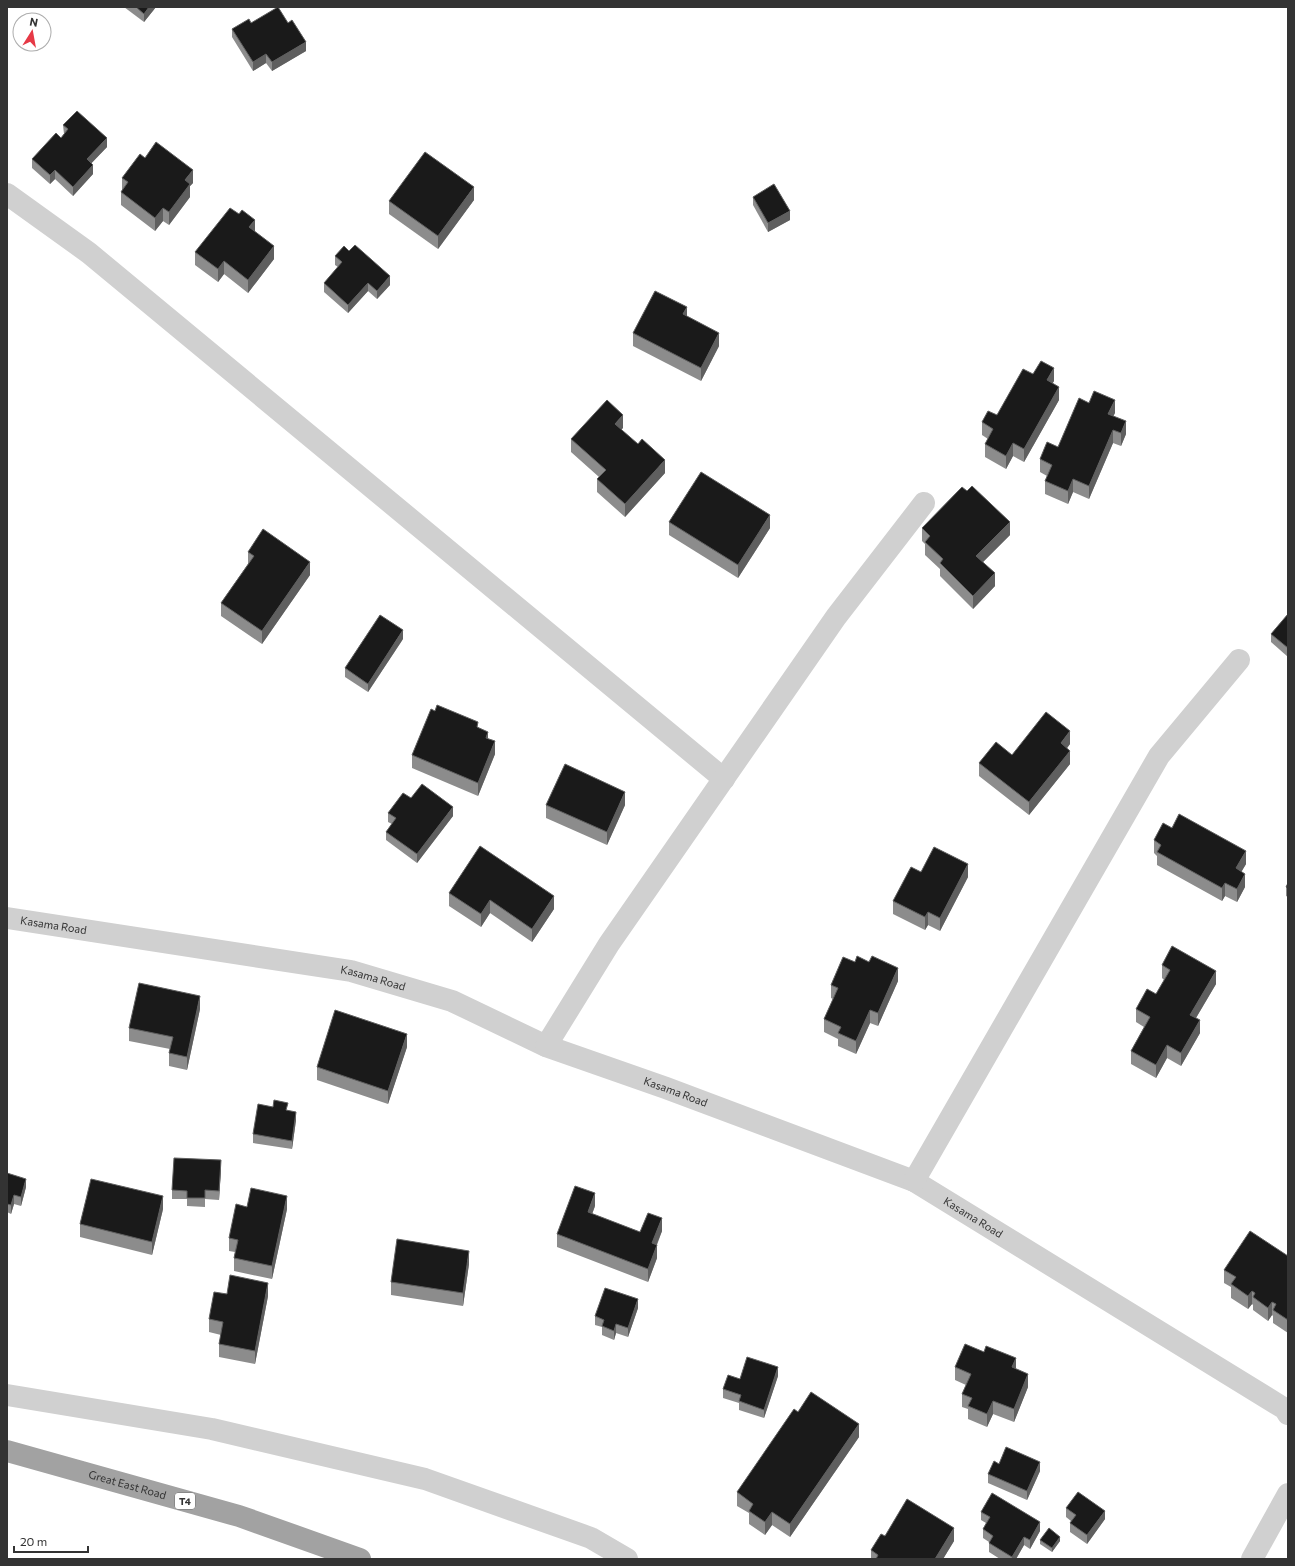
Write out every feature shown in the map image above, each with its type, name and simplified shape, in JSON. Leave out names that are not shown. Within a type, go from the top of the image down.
[{"type":"highway","name":"Great East Road","points":[[7,1451],[239,1516],[360,1559]]},
{"type":"street","points":[[7,194],[89,253],[724,780]]},
{"type":"street","points":[[546,1046],[609,944],[836,617],[924,503]]},
{"type":"street","points":[[914,1181],[1159,756],[1238,660]]},
{"type":"street","name":"Kasama Road","points":[[7,918],[351,970],[452,1001],[546,1046],[666,1088],[914,1181],[1285,1409],[1288,1414]]},
{"type":"street","points":[[7,1395],[212,1429],[425,1479],[591,1538],[627,1559]]},
{"type":"street","points":[[1252,1559],[1288,1494]]},
{"type":"building","points":[[136,7],[149,7],[144,14]]},
{"type":"building","points":[[278,7],[288,23],[292,20],[306,42],[272,62],[266,54],[253,62],[232,29],[249,19],[251,23]]},
{"type":"building","points":[[77,111],[107,138],[87,159],[93,165],[73,187],[55,170],[50,175],[32,159],[56,133],[61,138],[68,129],[63,125]]},
{"type":"building","points":[[156,142],[193,170],[185,180],[190,184],[169,212],[163,208],[155,218],[121,192],[128,182],[122,178],[140,154],[145,158]]},
{"type":"building","points":[[425,152],[474,187],[438,236],[389,201]]},
{"type":"building","points":[[774,184],[790,211],[768,223],[753,197]]},
{"type":"building","points":[[230,208],[239,214],[242,210],[255,220],[249,227],[274,246],[248,280],[224,261],[218,269],[195,252]]},
{"type":"building","points":[[355,245],[390,276],[377,291],[368,283],[348,305],[324,283],[342,262],[335,256],[344,246],[349,251]]},
{"type":"building","points":[[655,291],[687,307],[683,314],[719,333],[701,368],[633,333]]},
{"type":"building","points":[[1041,361],[1054,368],[1047,380],[1059,387],[1024,449],[1013,443],[1006,456],[985,444],[993,429],[982,422],[988,411],[997,415],[1023,369],[1033,374]]},
{"type":"building","points":[[1094,391],[1115,400],[1108,414],[1126,421],[1121,433],[1113,430],[1089,486],[1073,479],[1068,491],[1045,481],[1052,465],[1040,459],[1047,442],[1058,447],[1079,398],[1089,403]]},
{"type":"building","points":[[607,400],[623,415],[615,424],[638,444],[642,439],[665,460],[625,504],[597,479],[606,470],[571,439]]},
{"type":"building","points":[[701,472],[770,515],[738,565],[669,522]]},
{"type":"building","points":[[972,486],[1010,522],[976,556],[995,573],[973,596],[940,563],[943,559],[925,542],[930,536],[922,528],[962,487],[967,491]]},
{"type":"building","points":[[263,529],[310,562],[262,631],[221,603],[254,556],[248,552]]},
{"type":"building","points":[[1288,614],[1288,648],[1271,634]]},
{"type":"building","points":[[380,615],[403,630],[368,684],[345,668]]},
{"type":"building","points":[[437,705],[478,722],[477,727],[488,732],[486,738],[495,741],[478,783],[412,755],[431,709],[435,711]]},
{"type":"building","points":[[1046,712],[1070,731],[1061,743],[1070,751],[1029,802],[979,763],[996,742],[1012,755]]},
{"type":"building","points":[[565,764],[625,792],[607,832],[546,805]]},
{"type":"building","points":[[422,784],[453,807],[417,854],[386,832],[396,818],[388,813],[403,793],[411,798]]},
{"type":"building","points":[[1179,814],[1246,851],[1236,868],[1245,874],[1237,889],[1225,883],[1222,888],[1157,852],[1161,845],[1154,840],[1163,823],[1172,828]]},
{"type":"building","points":[[480,846],[554,896],[532,929],[490,900],[481,914],[449,893]]},
{"type":"building","points":[[934,847],[968,864],[940,918],[928,912],[925,917],[893,901],[911,867],[921,872]]},
{"type":"building","points":[[1172,946],[1216,971],[1190,1015],[1200,1020],[1181,1053],[1167,1045],[1156,1065],[1131,1051],[1150,1017],[1136,1009],[1147,989],[1156,994],[1170,970],[1162,965]]},
{"type":"building","points":[[857,956],[869,962],[872,956],[898,968],[878,1013],[870,1010],[856,1041],[838,1033],[841,1027],[824,1019],[838,988],[831,985],[843,957],[855,962]]},
{"type":"building","points":[[139,983],[200,996],[187,1057],[169,1053],[173,1037],[129,1028]]},
{"type":"building","points":[[335,1010],[407,1034],[388,1091],[317,1067]]},
{"type":"building","points":[[274,1100],[288,1103],[286,1110],[296,1112],[292,1141],[253,1134],[258,1104],[273,1107]]},
{"type":"building","points":[[174,1158],[221,1160],[219,1191],[205,1190],[205,1198],[187,1198],[187,1191],[172,1190]]},
{"type":"building","points":[[7,1173],[26,1179],[21,1197],[14,1195],[11,1205],[7,1204]]},
{"type":"building","points":[[91,1179],[163,1196],[152,1242],[80,1224]]},
{"type":"building","points":[[575,1186],[595,1193],[588,1212],[640,1232],[648,1213],[662,1218],[652,1243],[657,1245],[648,1269],[557,1234]]},
{"type":"building","points":[[251,1188],[287,1196],[272,1266],[234,1258],[238,1240],[229,1238],[236,1204],[247,1207]]},
{"type":"building","points":[[1250,1231],[1288,1256],[1288,1320],[1273,1310],[1276,1304],[1272,1302],[1268,1308],[1253,1297],[1255,1293],[1252,1291],[1248,1296],[1231,1284],[1236,1277],[1224,1270]]},
{"type":"building","points":[[397,1239],[469,1251],[463,1293],[391,1282]]},
{"type":"building","points":[[230,1275],[268,1283],[255,1351],[219,1344],[223,1322],[209,1319],[214,1292],[227,1294]]},
{"type":"building","points":[[605,1288],[638,1299],[628,1328],[616,1324],[614,1331],[602,1326],[604,1320],[595,1316]]},
{"type":"building","points":[[965,1344],[984,1352],[986,1346],[1016,1358],[1012,1367],[1028,1374],[1014,1409],[993,1401],[987,1414],[968,1406],[972,1398],[962,1394],[971,1374],[955,1367]]},
{"type":"building","points":[[747,1357],[778,1367],[764,1410],[739,1401],[741,1395],[723,1389],[728,1375],[740,1379]]},
{"type":"building","points":[[811,1392],[859,1424],[790,1524],[772,1512],[765,1522],[749,1511],[753,1504],[737,1492],[794,1409],[798,1412]]},
{"type":"building","points":[[1006,1447],[1040,1462],[1027,1491],[988,1474],[994,1461],[999,1464]]},
{"type":"building","points":[[1078,1492],[1105,1511],[1087,1535],[1070,1523],[1076,1515],[1066,1508]]},
{"type":"building","points":[[992,1493],[1040,1522],[1030,1540],[1024,1537],[1012,1557],[989,1543],[993,1536],[983,1529],[990,1517],[981,1512]]},
{"type":"building","points":[[907,1499],[954,1528],[935,1559],[876,1559],[878,1555],[871,1550],[881,1534],[885,1536]]},
{"type":"building","points":[[1049,1528],[1060,1537],[1052,1548],[1040,1540]]}]
